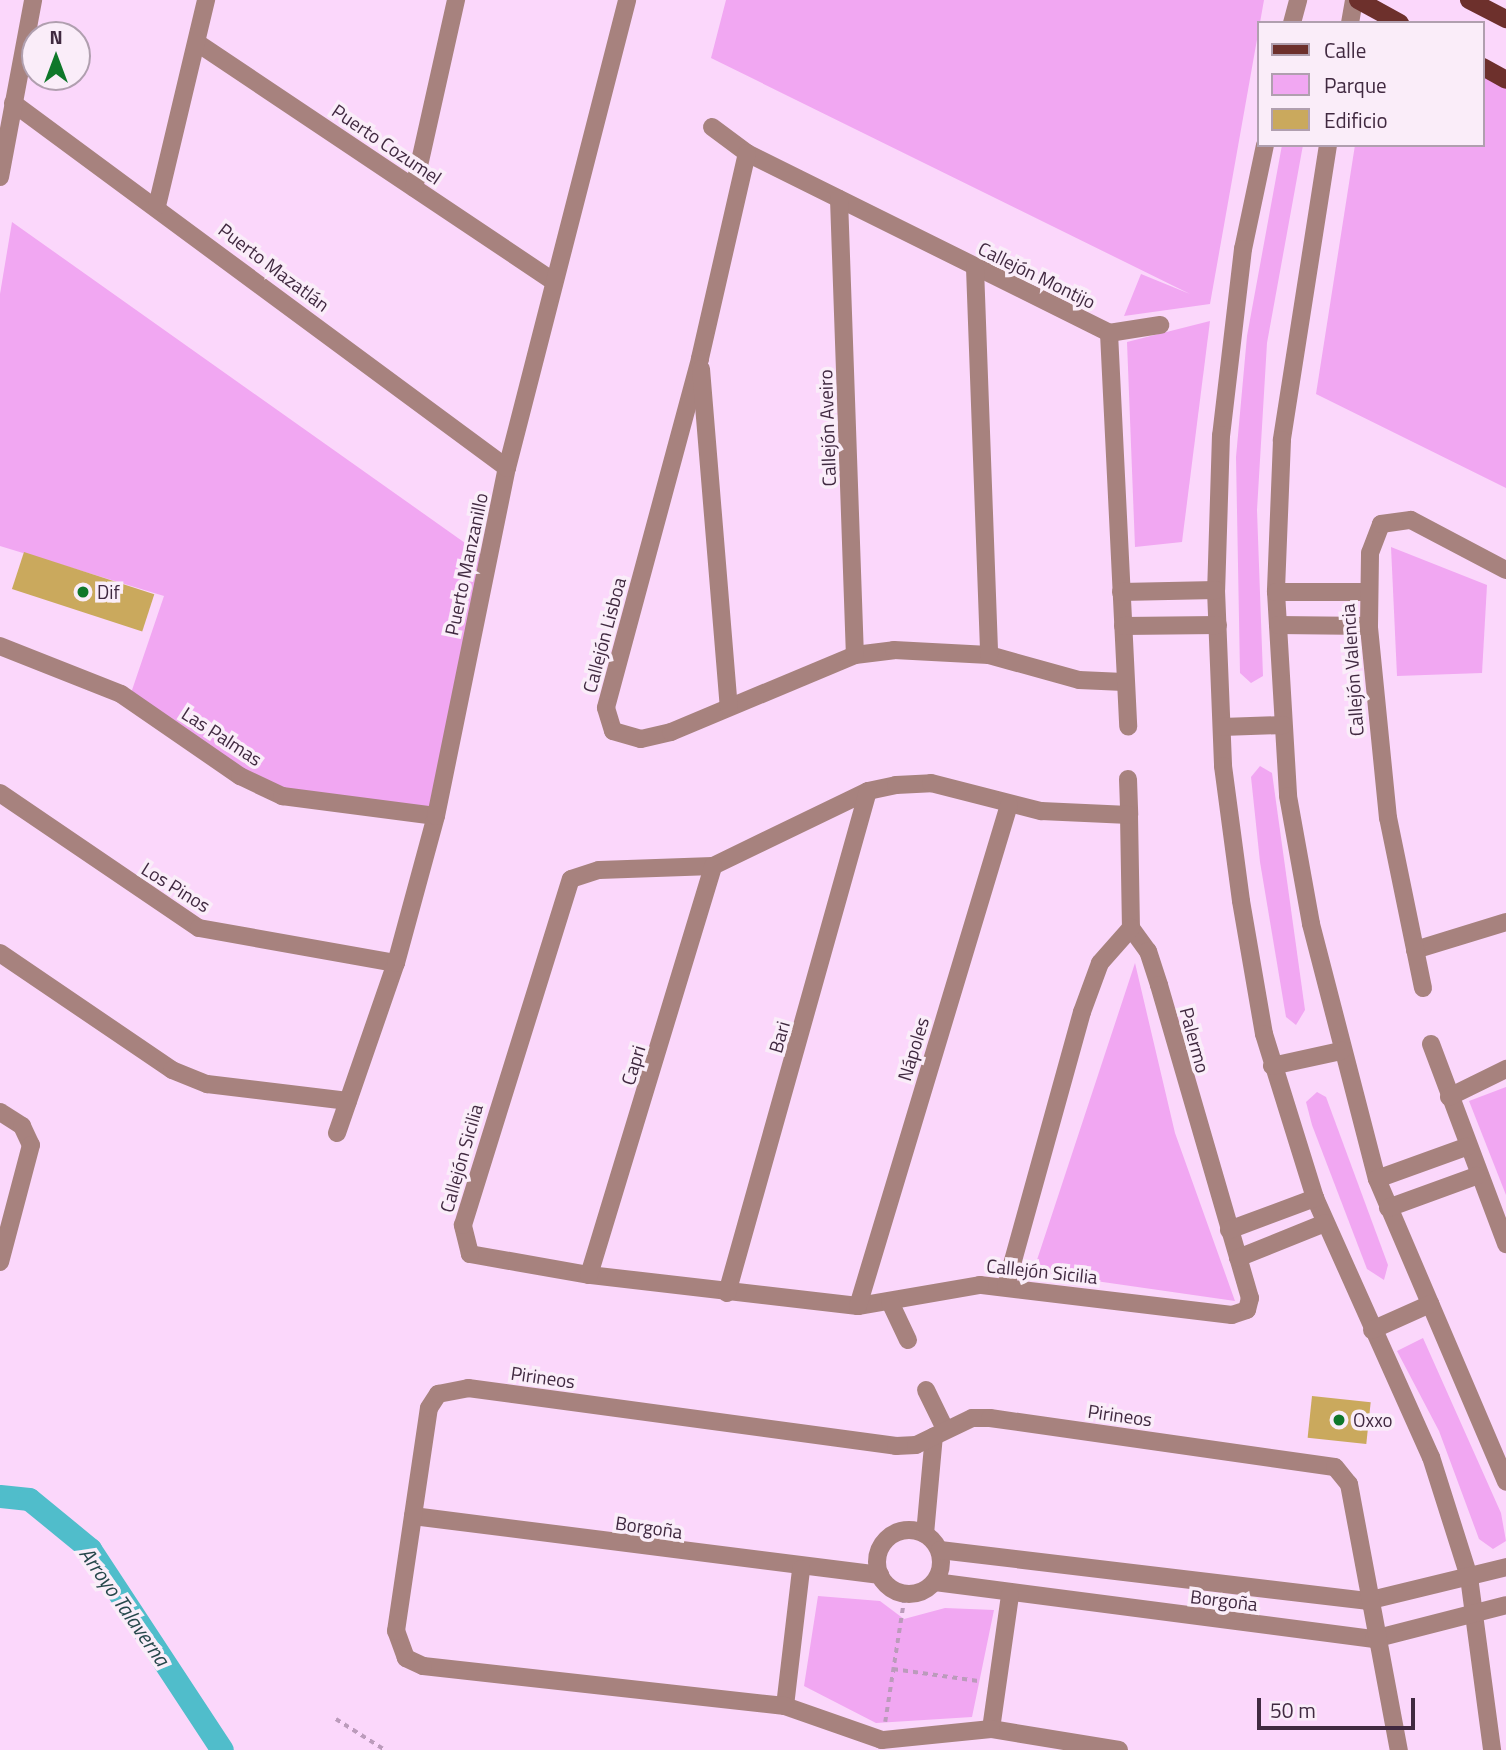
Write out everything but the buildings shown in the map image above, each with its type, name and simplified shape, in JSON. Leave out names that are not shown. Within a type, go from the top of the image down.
[{"type":"main road","points":[[1356,0],[1396,21]]},
{"type":"main road","points":[[1469,0],[1506,19]]},
{"type":"main road","points":[[1485,68],[1506,80]]},
{"type":"street","points":[[0,177],[33,0]]},
{"type":"street","points":[[157,206],[199,44],[206,0]]},
{"type":"street","points":[[414,188],[456,0]]},
{"type":"street","name":"Puerto Manzanillo","points":[[337,1133],[396,963],[436,816],[508,468],[552,280],[627,0]]},
{"type":"street","points":[[1293,21],[1298,0]]},
{"type":"street","points":[[1351,21],[1356,0]]},
{"type":"street","name":"Puerto Cozumel","points":[[199,44],[552,280]]},
{"type":"street","name":"Puerto Mazatlán","points":[[13,103],[157,206],[508,468]]},
{"type":"street","name":"Callejón Montijo","points":[[712,127],[747,153],[1109,333],[1128,727]]},
{"type":"street","points":[[1265,147],[1243,249],[1221,435],[1216,590],[1222,727],[1241,901],[1272,1066],[1315,1198],[1431,1457],[1469,1577],[1476,1613],[1492,1750]]},
{"type":"street","points":[[1328,147],[1282,440],[1276,592],[1287,796],[1341,1051],[1377,1179],[1506,1482]]},
{"type":"street","name":"Callejón Lisboa","points":[[747,153],[700,359],[607,720],[625,738],[641,739],[855,655],[935,649],[989,655],[1079,680],[1124,682]]},
{"type":"street","name":"Callejón Aveiro","points":[[839,199],[855,655]]},
{"type":"street","points":[[975,268],[989,655]]},
{"type":"street","points":[[1109,333],[1160,325]]},
{"type":"street","points":[[700,359],[729,706]]},
{"type":"street","name":"Callejón Valencia","points":[[1423,988],[1388,818],[1369,626],[1368,592],[1372,539],[1381,524],[1394,520],[1410,520],[1506,570]]},
{"type":"street","points":[[1121,592],[1216,590]]},
{"type":"street","points":[[1276,592],[1368,592]]},
{"type":"street","points":[[1123,626],[1218,625]]},
{"type":"street","points":[[1278,625],[1369,626]]},
{"type":"street","name":"Las Palmas","points":[[0,646],[121,694],[240,776],[282,796],[436,816]]},
{"type":"street","points":[[1222,727],[1283,725]]},
{"type":"street","points":[[1006,1286],[1082,1012],[1100,963],[1131,928],[1128,779]]},
{"type":"street","name":"Callejón Sicilia","points":[[1129,814],[1009,805],[931,783],[868,791],[713,866],[583,872],[571,879],[558,907],[463,1241],[481,1260],[727,1293],[858,1306],[890,1302],[949,1287],[1006,1286],[1232,1315],[1247,1310]]},
{"type":"street","name":"Bari","points":[[727,1293],[868,791]]},
{"type":"street","name":"Los Pinos","points":[[0,793],[199,928],[396,963]]},
{"type":"street","name":"Nápoles","points":[[858,1306],[1009,805]]},
{"type":"street","name":"Capri","points":[[589,1275],[713,866]]},
{"type":"street","points":[[1415,950],[1506,922]]},
{"type":"street","name":"Palermo","points":[[1131,928],[1148,951],[1250,1298],[1247,1310]]},
{"type":"street","points":[[0,953],[172,1070],[207,1084],[348,1101]]},
{"type":"street","points":[[1431,1044],[1476,1176],[1506,1244]]},
{"type":"street","points":[[1272,1066],[1341,1051]]},
{"type":"street","points":[[1449,1097],[1506,1069]]},
{"type":"street","points":[[0,1112],[22,1126],[32,1145],[0,1261]]},
{"type":"street","points":[[1377,1179],[1466,1147]]},
{"type":"street","points":[[1388,1208],[1476,1176]]},
{"type":"street","points":[[1229,1230],[1315,1198]]},
{"type":"street","points":[[1238,1258],[1325,1223]]},
{"type":"street","points":[[890,1302],[908,1340]]},
{"type":"street","points":[[1372,1330],[1430,1304]]},
{"type":"street","name":"Pirineos","points":[[1119,1750],[991,1729],[882,1740],[785,1706],[423,1666],[406,1658],[396,1631],[429,1408],[448,1389],[896,1446],[990,1418],[1335,1467],[1349,1484],[1374,1639],[1399,1750]]},
{"type":"street","points":[[925,1534],[940,1433],[926,1390]]},
{"type":"street","name":"Borgoña","points":[[413,1516],[802,1569],[880,1575]]},
{"type":"street","points":[[905,1530],[925,1534],[940,1550],[934,1582],[905,1593],[880,1575],[878,1556],[887,1538],[905,1530]]},
{"type":"street","name":"Borgoña","points":[[940,1550],[1367,1601],[1506,1567]]},
{"type":"street","points":[[785,1706],[802,1569]]},
{"type":"street","name":"Borgoña","points":[[934,1582],[1010,1595],[1374,1639],[1506,1605]]},
{"type":"street","points":[[991,1729],[1010,1595]]},
{"type":"path","points":[[882,1740],[905,1593]]},
{"type":"path","points":[[893,1669],[998,1684]]},
{"type":"path","points":[[337,1719],[385,1750]]},
{"type":"green space","points":[[726,0],[1264,0],[1260,21],[1258,21],[1258,34],[1210,304],[1124,316],[1141,274],[1190,294],[711,58]]},
{"type":"green space","points":[[1485,72],[1506,83],[1506,488],[1316,394],[1355,147],[1485,147]]},
{"type":"green space","points":[[1282,147],[1303,147],[1267,343],[1257,510],[1263,676],[1251,683],[1240,673],[1236,457],[1247,336]]},
{"type":"green space","points":[[12,222],[482,555],[437,796],[428,808],[288,794],[245,773],[131,693],[164,596],[0,546],[0,294]]},
{"type":"green space","points":[[1210,321],[1182,542],[1135,547],[1127,342]]},
{"type":"green space","points":[[1391,547],[1487,585],[1482,673],[1397,676]]},
{"type":"green space","points":[[1260,766],[1272,773],[1305,1010],[1296,1025],[1286,1017],[1260,862],[1251,777]]},
{"type":"green space","points":[[1135,963],[1175,1133],[1235,1301],[1033,1272]]},
{"type":"green space","points":[[1506,1087],[1506,1195],[1469,1101]]},
{"type":"green space","points":[[1317,1092],[1326,1097],[1388,1265],[1384,1280],[1367,1269],[1312,1125],[1306,1102]]},
{"type":"green space","points":[[1423,1338],[1501,1513],[1506,1541],[1493,1549],[1479,1539],[1439,1431],[1397,1351]]},
{"type":"green space","points":[[818,1596],[880,1601],[904,1619],[945,1608],[994,1610],[972,1717],[876,1723],[804,1686]]},
{"type":"waterway","name":"Arroyo Talaverna","points":[[0,1496],[29,1499],[90,1549],[222,1750]]},
{"type":"place","name":"Dif","points":[[83,592]]},
{"type":"place","name":"Oxxo","points":[[1339,1420]]}]
